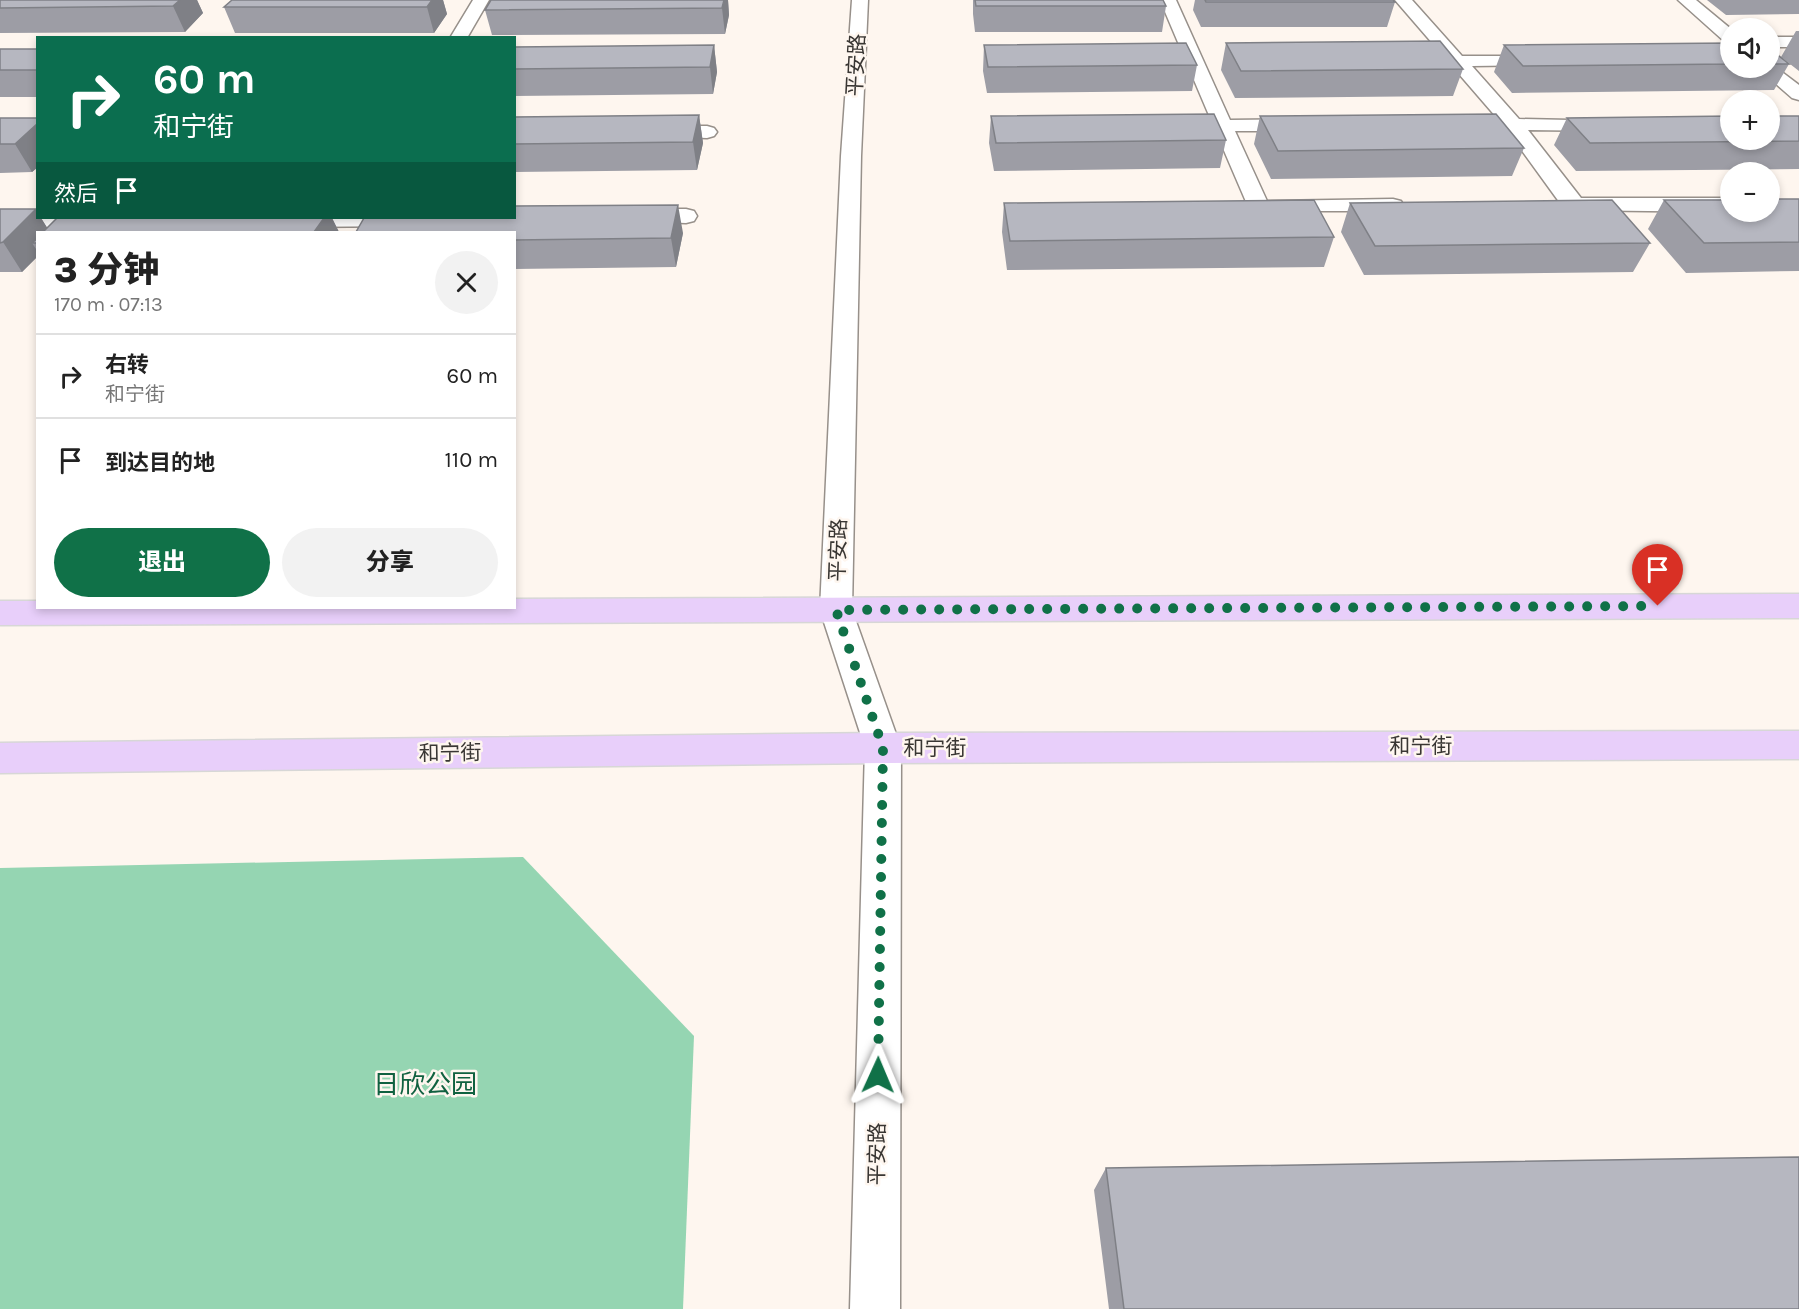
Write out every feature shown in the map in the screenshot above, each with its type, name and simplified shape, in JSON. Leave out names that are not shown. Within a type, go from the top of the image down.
[{"type":"main road","points":[[0,613],[1799,606]]},
{"type":"main road","name":"和宁街","points":[[0,758],[883,748],[1799,745]]},
{"type":"street","points":[[459,36],[482,0]]},
{"type":"street","name":"平安路","points":[[860,0],[851,156],[836,610],[883,748],[875,1309]]},
{"type":"street","points":[[1168,0],[1258,206]]},
{"type":"street","points":[[1403,0],[1512,123],[1575,205]]},
{"type":"street","points":[[1686,0],[1720,29]]},
{"type":"street","points":[[1780,42],[1799,42]]},
{"type":"street","points":[[1456,60],[1564,60]]},
{"type":"street","points":[[1779,78],[1799,94]]},
{"type":"street","points":[[1152,126],[1327,124]]},
{"type":"street","points":[[1443,124],[1628,125]]},
{"type":"street","points":[[639,132],[707,132]]},
{"type":"street","points":[[1552,206],[1720,205]]},
{"type":"street","points":[[1235,207],[1411,206]]},
{"type":"street","points":[[615,217],[686,216]]},
{"type":"street","points":[[273,220],[427,219]]},
{"type":"street","points":[[0,223],[119,222]]},
{"type":"green space","name":"日欣公园","points":[[523,857],[694,1036],[683,1309],[0,1309],[0,868]]},
{"type":"building","points":[[0,0],[180,0],[173,6],[0,8]]},
{"type":"building","points":[[232,0],[432,0],[427,7],[224,7]]},
{"type":"building","points":[[491,0],[724,0],[722,8],[485,10]]},
{"type":"building","points":[[975,0],[1163,0],[1166,6],[976,6]]},
{"type":"building","points":[[1205,0],[1393,0],[1395,2],[1206,2]]},
{"type":"building","points":[[1440,41],[1463,69],[1241,71],[1226,43]]},
{"type":"building","points":[[1186,43],[1197,65],[988,67],[984,45]]},
{"type":"building","points":[[1720,43],[1720,64],[1523,66],[1504,45]]},
{"type":"building","points":[[714,45],[710,67],[516,69],[516,47]]},
{"type":"building","points":[[0,49],[36,49],[36,70],[0,70]]},
{"type":"building","points":[[1780,57],[1789,64],[1780,64]]},
{"type":"building","points":[[1214,114],[1226,140],[996,143],[991,116]]},
{"type":"building","points":[[1496,114],[1524,148],[1278,151],[1260,116]]},
{"type":"building","points":[[699,115],[693,142],[516,144],[516,117]]},
{"type":"building","points":[[1720,116],[1720,142],[1590,143],[1567,118]]},
{"type":"building","points":[[1780,116],[1799,116],[1799,141],[1780,141]]},
{"type":"building","points":[[0,118],[36,118],[36,125],[15,144],[0,144]]},
{"type":"building","points":[[1780,199],[1799,199],[1799,242],[1704,243],[1664,200],[1720,200],[1720,222],[1780,222]]},
{"type":"building","points":[[1314,200],[1334,237],[1010,241],[1004,203]]},
{"type":"building","points":[[1612,200],[1650,243],[1375,246],[1350,203]]},
{"type":"building","points":[[678,205],[671,238],[516,240],[516,231],[357,231],[363,219],[516,219],[516,206]]},
{"type":"building","points":[[0,209],[36,209],[0,243]]},
{"type":"building","points":[[56,219],[323,219],[315,231],[44,231]]},
{"type":"building","points":[[1799,1157],[1799,1309],[1124,1309],[1106,1168]]},
{"type":"route","points":[[878,1075],[883,748],[836,610],[1658,606]]}]
